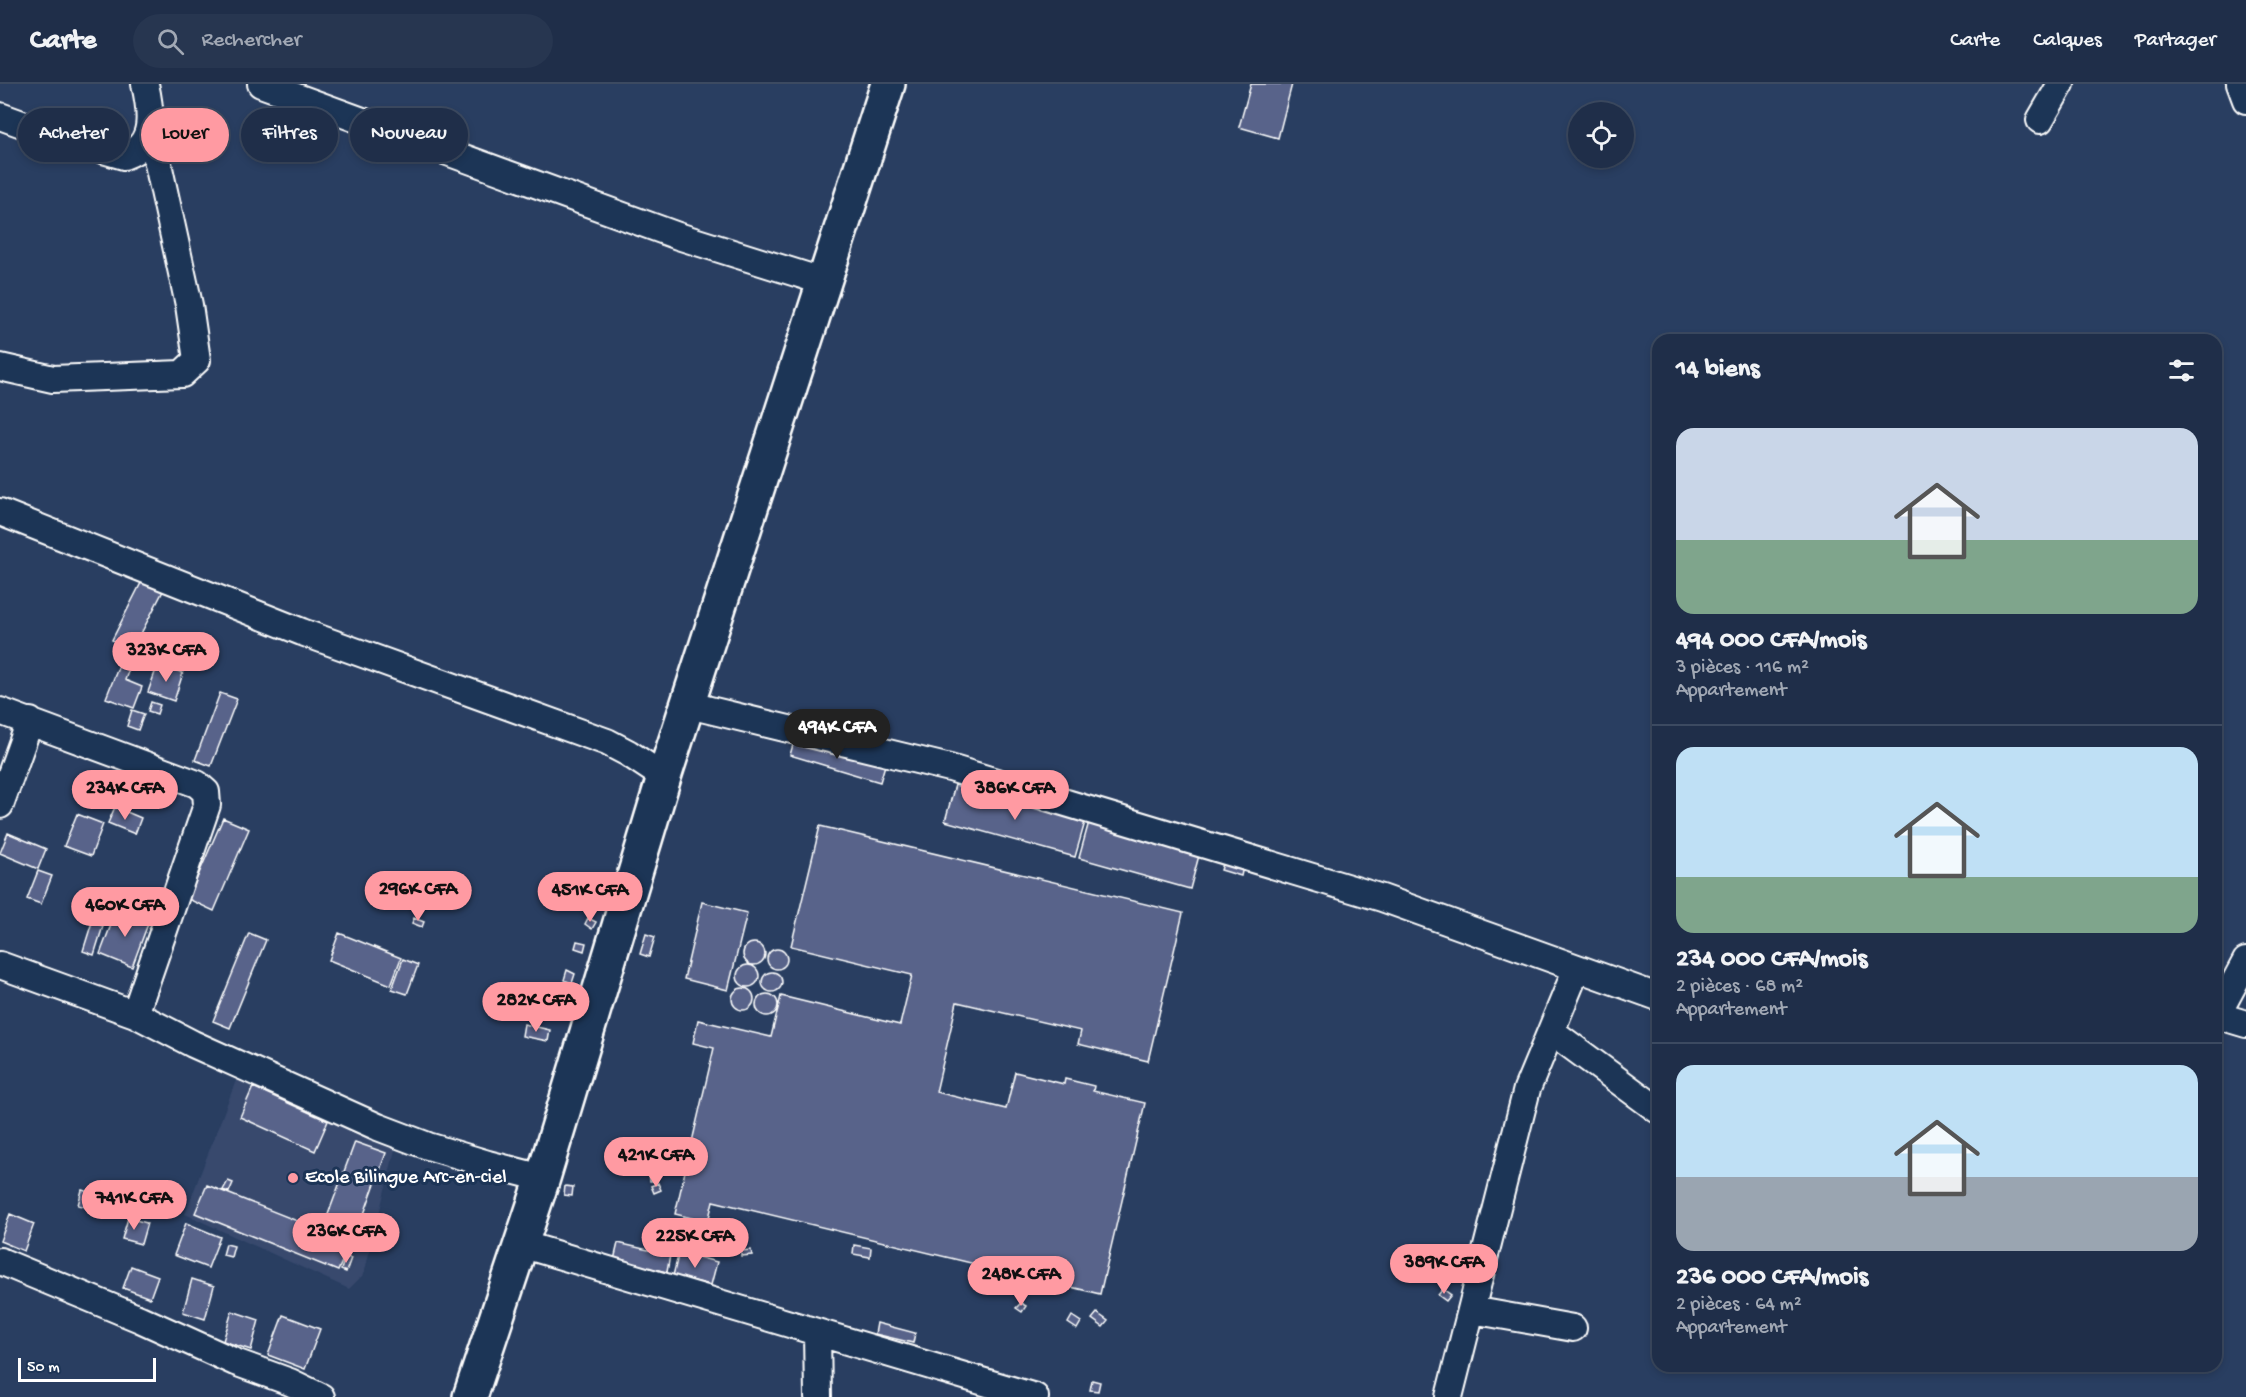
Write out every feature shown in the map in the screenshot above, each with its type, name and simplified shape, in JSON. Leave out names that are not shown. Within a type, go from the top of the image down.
[{"type":"main road","points":[[470,1397],[543,1178],[664,777],[888,84]]},
{"type":"street","points":[[145,84],[150,108]]},
{"type":"street","points":[[261,84],[678,236],[825,282]]},
{"type":"street","points":[[2040,120],[2061,84]]},
{"type":"street","points":[[2240,84],[2246,100]]},
{"type":"street","points":[[0,116],[55,136],[124,156],[135,153],[141,146]]},
{"type":"street","points":[[0,367],[53,379],[182,374],[197,360],[189,305],[158,162]]},
{"type":"street","points":[[0,512],[302,632],[608,742],[664,777]]},
{"type":"street","points":[[689,705],[950,768],[1382,898],[1652,996]]},
{"type":"street","points":[[0,711],[197,784],[206,792],[207,805],[135,1014]]},
{"type":"street","points":[[0,805],[30,721]]},
{"type":"street","points":[[2222,1004],[2246,961]]},
{"type":"street","points":[[0,965],[135,1014],[204,1049],[378,1127],[428,1146],[543,1178]]},
{"type":"street","points":[[1449,1397],[1527,1089],[1577,968]]},
{"type":"street","points":[[2222,1017],[2246,1024]]},
{"type":"street","points":[[1551,1030],[1652,1106]]},
{"type":"street","points":[[521,1244],[1035,1397]]},
{"type":"street","points":[[0,1261],[140,1318],[235,1362],[290,1382],[321,1397]]},
{"type":"street","points":[[1472,1310],[1574,1328]]},
{"type":"street","points":[[817,1332],[818,1397]]},
{"type":"shaded area","name":"Ecole Bilingue Arc-en-ciel","points":[[240,1070],[397,1142],[364,1274],[349,1289],[185,1214]]},
{"type":"building","points":[[1251,84],[1292,84],[1278,138],[1239,127]]},
{"type":"building","points":[[143,579],[164,589],[132,651],[112,640]]},
{"type":"building","points":[[125,650],[132,653],[130,659],[132,660],[125,680],[142,687],[134,708],[106,698]]},
{"type":"building","points":[[158,664],[183,673],[174,701],[148,692]]},
{"type":"building","points":[[220,693],[237,699],[211,766],[195,760]]},
{"type":"building","points":[[151,702],[160,705],[157,714],[148,711]]},
{"type":"building","points":[[132,710],[144,714],[138,730],[127,726]]},
{"type":"building","points":[[795,738],[885,765],[880,782],[790,755]]},
{"type":"building","points":[[136,767],[155,772],[149,798],[129,793]]},
{"type":"building","points":[[955,785],[1085,822],[1075,857],[945,821]]},
{"type":"building","points":[[115,807],[141,818],[135,834],[108,823]]},
{"type":"building","points":[[77,814],[103,824],[91,856],[64,846]]},
{"type":"building","points":[[223,818],[249,829],[214,911],[188,899]]},
{"type":"building","points":[[1090,818],[1201,848],[1190,889],[1079,858]]},
{"type":"building","points":[[820,826],[1183,913],[1148,1061],[1078,1044],[1081,1031],[957,1002],[936,1092],[1006,1109],[1015,1072],[1064,1084],[1065,1079],[1094,1086],[1093,1091],[1145,1103],[1100,1294],[713,1201],[708,1222],[675,1214],[714,1048],[693,1043],[698,1020],[771,1037],[781,996],[900,1025],[912,975],[791,946]]},
{"type":"building","points":[[8,833],[46,849],[38,869],[0,853]]},
{"type":"building","points":[[1224,861],[1243,867],[1241,876],[1221,870]]},
{"type":"building","points":[[38,871],[52,876],[41,904],[27,899]]},
{"type":"building","points":[[702,902],[747,913],[728,990],[684,979]]},
{"type":"building","points":[[117,909],[149,921],[132,967],[100,954]]},
{"type":"building","points":[[414,918],[424,922],[422,927],[412,923]]},
{"type":"building","points":[[588,918],[596,922],[592,929],[585,924]]},
{"type":"building","points":[[92,922],[103,926],[94,955],[83,951]]},
{"type":"building","points":[[249,933],[266,940],[230,1028],[213,1021]]},
{"type":"building","points":[[339,933],[401,958],[391,985],[329,960]]},
{"type":"building","points":[[646,934],[655,937],[649,957],[640,954]]},
{"type":"building","points":[[577,941],[586,943],[584,951],[575,948]]},
{"type":"building","points":[[754,943],[762,946],[765,954],[762,962],[754,965],[746,962],[743,954],[746,946]]},
{"type":"building","points":[[777,949],[784,952],[787,959],[784,966],[777,969],[770,966],[767,959],[770,952]]},
{"type":"building","points":[[403,959],[418,965],[407,994],[392,989]]},
{"type":"building","points":[[748,965],[756,968],[759,976],[756,984],[748,987],[740,984],[737,976],[740,968]]},
{"type":"building","points":[[567,970],[575,974],[572,983],[564,980]]},
{"type":"building","points":[[772,972],[779,975],[782,982],[779,989],[772,992],[765,989],[762,982],[765,975]]},
{"type":"building","points":[[743,988],[753,995],[754,999],[747,1009],[743,1010],[733,1003],[732,999],[739,989]]},
{"type":"building","points":[[767,994],[775,997],[778,1005],[775,1013],[767,1016],[759,1013],[756,1005],[759,997]]},
{"type":"building","points":[[524,1024],[550,1030],[548,1041],[522,1036]]},
{"type":"building","points":[[253,1087],[328,1121],[315,1151],[240,1117]]},
{"type":"building","points":[[355,1142],[386,1153],[355,1239],[323,1228]]},
{"type":"building","points":[[657,1173],[657,1181],[650,1181],[649,1174]]},
{"type":"building","points":[[228,1181],[233,1183],[229,1192],[223,1190]]},
{"type":"building","points":[[658,1183],[661,1190],[654,1193],[651,1186]]},
{"type":"building","points":[[207,1185],[350,1242],[338,1271],[195,1213]]},
{"type":"building","points":[[565,1186],[573,1187],[572,1196],[564,1195]]},
{"type":"building","points":[[82,1190],[111,1198],[108,1213],[78,1205]]},
{"type":"building","points":[[10,1214],[34,1224],[24,1251],[0,1241]]},
{"type":"building","points":[[128,1218],[147,1223],[141,1244],[122,1239]]},
{"type":"building","points":[[186,1223],[220,1237],[208,1268],[174,1255]]},
{"type":"building","points":[[618,1243],[670,1255],[667,1272],[614,1260]]},
{"type":"building","points":[[226,1244],[234,1246],[231,1257],[223,1255]]},
{"type":"building","points":[[854,1245],[871,1248],[870,1257],[853,1254]]},
{"type":"building","points":[[751,1250],[752,1255],[741,1256],[741,1251]]},
{"type":"building","points":[[679,1252],[717,1262],[711,1285],[673,1276]]},
{"type":"building","points":[[345,1257],[351,1258],[346,1272],[341,1270]]},
{"type":"building","points":[[131,1266],[158,1276],[150,1298],[123,1288]]},
{"type":"building","points":[[192,1279],[214,1286],[205,1319],[183,1312]]},
{"type":"building","points":[[1443,1289],[1451,1295],[1446,1301],[1438,1295]]},
{"type":"building","points":[[1021,1303],[1026,1306],[1022,1312],[1016,1308]]},
{"type":"building","points":[[232,1311],[259,1320],[251,1350],[223,1341]]},
{"type":"building","points":[[1097,1313],[1108,1321],[1103,1327],[1092,1319]]},
{"type":"building","points":[[283,1315],[320,1329],[305,1369],[268,1355]]},
{"type":"building","points":[[1072,1316],[1081,1322],[1077,1329],[1068,1323]]},
{"type":"building","points":[[877,1323],[915,1333],[913,1343],[875,1334]]},
{"type":"building","points":[[1092,1380],[1100,1382],[1098,1391],[1090,1390]]},
{"type":"place","name":"Ecole Bilingue Arc-en-ciel","points":[[293,1178]]}]
